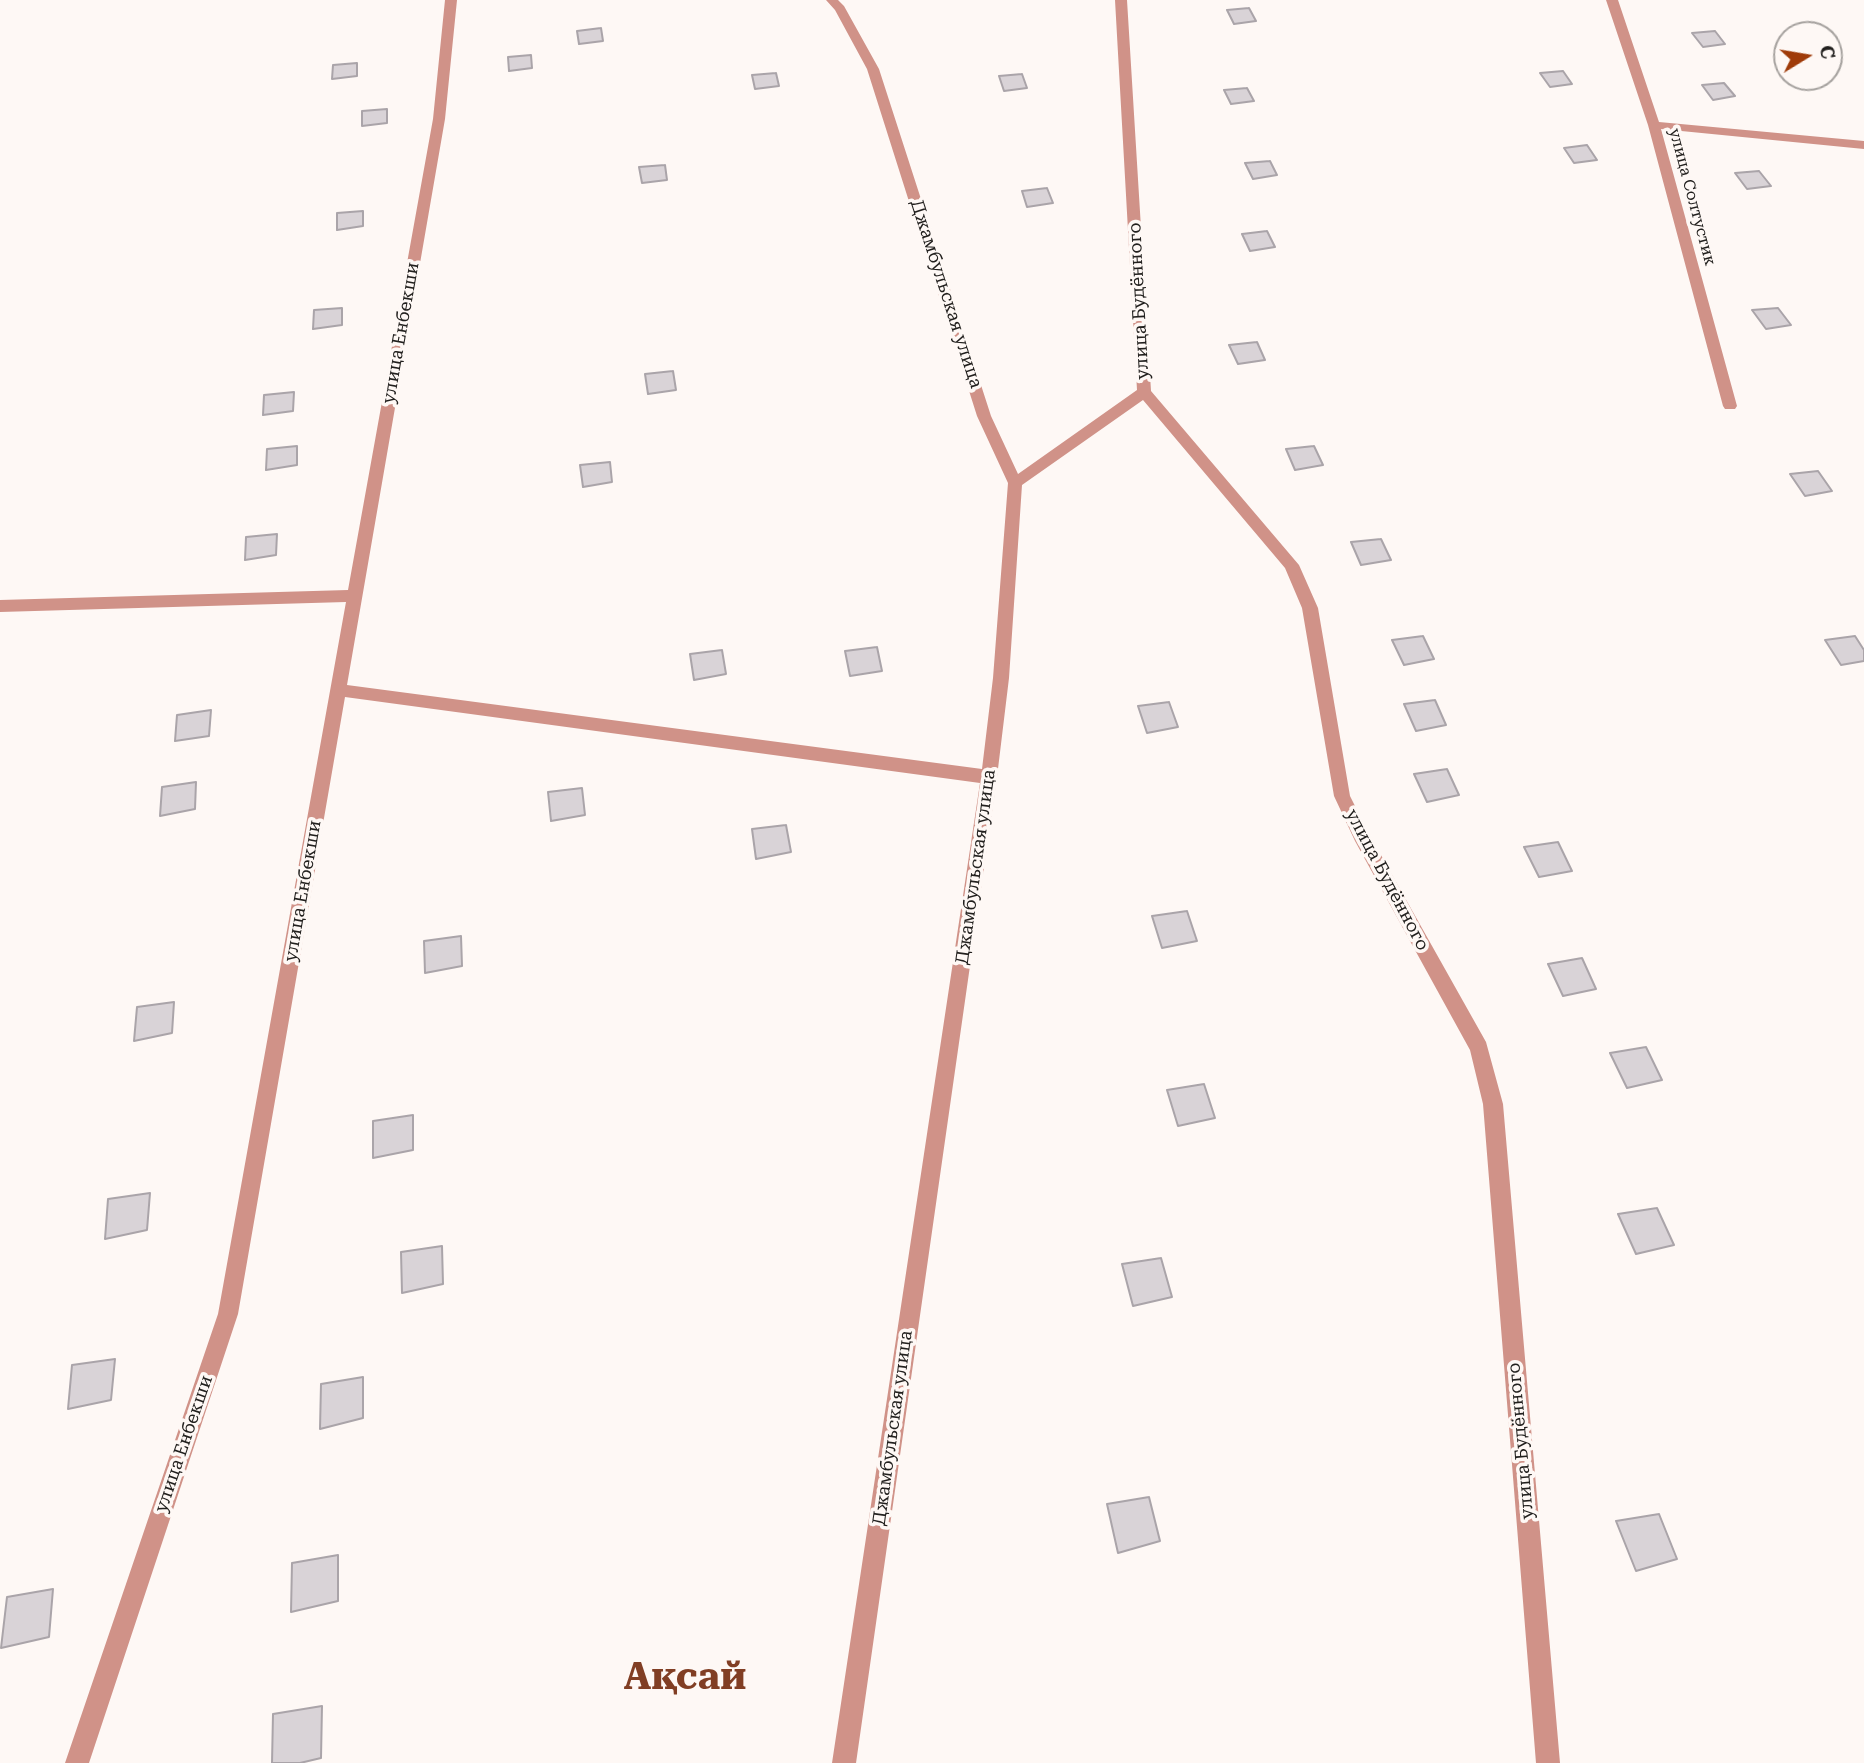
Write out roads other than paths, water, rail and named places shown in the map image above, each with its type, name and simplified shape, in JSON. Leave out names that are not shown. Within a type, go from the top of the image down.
[{"type":"street","name":"улица Енбекши","points":[[77,1763],[228,1314],[439,119],[451,0]]},
{"type":"street","name":"Джамбульская улица","points":[[832,0],[840,8],[877,80],[984,416],[1015,483],[1001,678],[989,777],[844,1763]]},
{"type":"street","name":"улица Будённого","points":[[1121,0],[1143,392],[1292,565],[1310,608],[1342,796],[1479,1048],[1493,1104],[1549,1763]]},
{"type":"street","name":"улица Солтустик","points":[[1612,0],[1654,125],[1730,406]]},
{"type":"street","points":[[1654,125],[1864,145]]},
{"type":"street","points":[[1015,483],[1143,392]]},
{"type":"street","points":[[0,606],[355,596]]},
{"type":"street","points":[[339,690],[989,777]]},
{"type":"district","name":"Ақсай","points":[[685,1678]]}]
